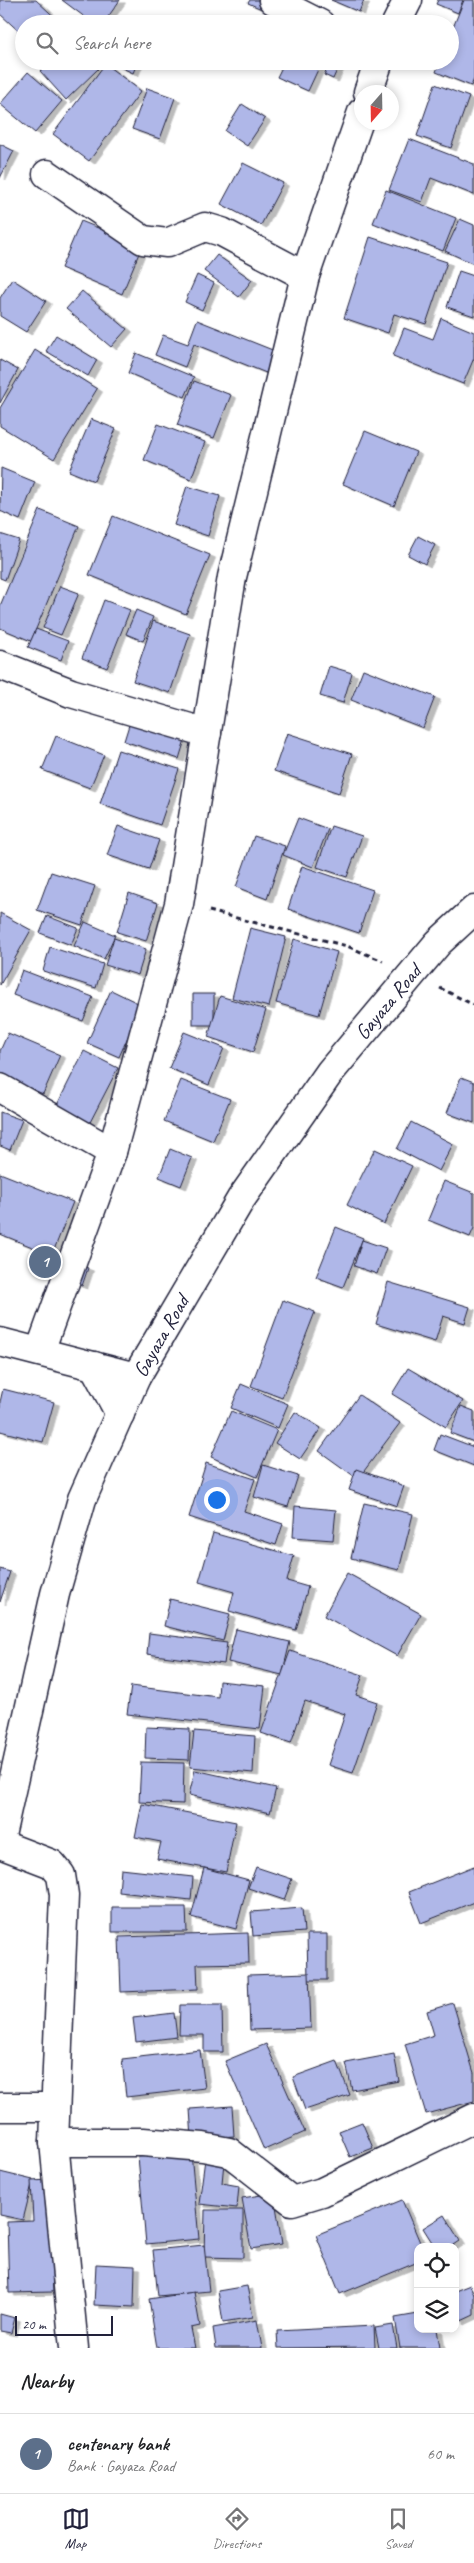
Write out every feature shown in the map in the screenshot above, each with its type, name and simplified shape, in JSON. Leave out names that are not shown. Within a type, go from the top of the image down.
[{"type":"street","points":[[273,0],[302,15]]},
{"type":"street","points":[[400,15],[408,0]]},
{"type":"street","points":[[370,85],[376,70]]},
{"type":"street","points":[[40,1351],[112,1152],[179,904],[232,577],[305,276],[356,130]]},
{"type":"street","points":[[47,174],[143,240],[167,243],[205,227],[222,232],[305,276]]},
{"type":"street","points":[[0,665],[71,692],[207,733]]},
{"type":"street","name":"Gayaza Road","points":[[0,1840],[58,1584],[82,1499],[136,1377],[241,1199],[330,1072],[438,943],[474,910]]},
{"type":"street","points":[[0,1088],[112,1152]]},
{"type":"street","points":[[0,1342],[136,1377]]},
{"type":"street","points":[[94,1366],[120,1414]]},
{"type":"street","points":[[0,1844],[52,1864],[62,1875],[64,1895],[54,2142],[74,2348]]},
{"type":"street","points":[[0,2107],[54,2107]]},
{"type":"street","points":[[54,2142],[143,2142],[203,2147],[229,2152],[292,2201],[322,2192],[474,2118]]},
{"type":"path","points":[[179,904],[348,946],[413,973],[474,1005]]},
{"type":"building","points":[[0,0],[36,0],[52,15],[15,15],[15,28],[0,14]]},
{"type":"building","points":[[62,0],[120,0],[109,15],[82,15]]},
{"type":"building","points":[[250,0],[276,0],[282,15],[275,15],[248,3]]},
{"type":"building","points":[[331,0],[364,0],[359,12]]},
{"type":"building","points":[[438,0],[463,0],[458,13],[436,4]]},
{"type":"building","points":[[464,0],[474,0],[474,79],[471,86],[436,72],[437,70],[459,70],[458,15]]},
{"type":"building","points":[[41,70],[97,70],[66,100]]},
{"type":"building","points":[[101,70],[113,70],[141,91],[89,161],[53,134]]},
{"type":"building","points":[[280,70],[318,70],[308,91],[277,77]]},
{"type":"building","points":[[326,70],[337,70],[333,79],[324,75]]},
{"type":"building","points":[[28,72],[62,101],[35,133],[0,104]]},
{"type":"building","points":[[435,84],[469,97],[451,148],[417,136]]},
{"type":"building","points":[[147,88],[175,98],[160,139],[132,129]]},
{"type":"building","points":[[242,104],[265,119],[247,146],[225,131]]},
{"type":"building","points":[[409,139],[474,164],[474,195],[431,178],[422,202],[389,190]]},
{"type":"building","points":[[0,144],[14,151],[0,178]]},
{"type":"building","points":[[243,163],[283,183],[261,225],[221,204]]},
{"type":"building","points":[[386,190],[456,218],[443,251],[373,223]]},
{"type":"building","points":[[460,219],[474,225],[474,264],[445,251]]},
{"type":"building","points":[[81,221],[142,246],[122,294],[61,268]]},
{"type":"building","points":[[370,237],[447,262],[426,324],[394,314],[388,333],[344,318]]},
{"type":"building","points":[[217,255],[252,280],[239,297],[204,271]]},
{"type":"building","points":[[459,271],[474,276],[474,316],[447,307]]},
{"type":"building","points":[[197,275],[214,283],[202,310],[185,302]]},
{"type":"building","points":[[12,279],[46,301],[26,332],[0,316],[0,298]]},
{"type":"building","points":[[82,291],[127,329],[111,347],[66,309]]},
{"type":"building","points":[[441,318],[474,332],[474,358],[463,384],[393,356],[404,328],[433,339]]},
{"type":"building","points":[[197,320],[275,351],[266,373],[194,344],[185,367],[155,355],[163,335],[188,344]]},
{"type":"building","points":[[56,335],[97,360],[88,376],[46,351]]},
{"type":"building","points":[[35,350],[97,389],[54,459],[0,426],[0,408]]},
{"type":"building","points":[[136,353],[194,377],[185,397],[128,373]]},
{"type":"building","points":[[0,360],[18,370],[0,403]]},
{"type":"building","points":[[194,381],[231,395],[214,438],[177,425]]},
{"type":"building","points":[[91,419],[116,429],[94,481],[69,471]]},
{"type":"building","points":[[158,424],[205,442],[191,479],[144,460]]},
{"type":"building","points":[[365,431],[416,452],[394,506],[343,484]]},
{"type":"building","points":[[1,468],[35,482],[20,520],[0,511]]},
{"type":"building","points":[[187,486],[220,496],[208,536],[174,525]]},
{"type":"building","points":[[40,510],[79,526],[31,641],[0,628],[0,606]]},
{"type":"building","points":[[113,516],[210,555],[186,614],[89,575]]},
{"type":"building","points":[[0,534],[19,540],[5,580],[0,578]]},
{"type":"building","points":[[418,536],[435,545],[425,564],[408,555]]},
{"type":"building","points":[[60,586],[79,593],[61,635],[43,628]]},
{"type":"building","points":[[104,600],[130,610],[107,668],[82,658]]},
{"type":"building","points":[[136,610],[153,617],[143,641],[126,634]]},
{"type":"building","points":[[153,621],[190,634],[170,693],[133,681]]},
{"type":"building","points":[[36,629],[68,641],[61,660],[28,647]]},
{"type":"building","points":[[329,666],[352,673],[343,703],[320,696]]},
{"type":"building","points":[[363,669],[435,697],[423,728],[351,700]]},
{"type":"building","points":[[133,712],[188,730],[179,759],[124,741]]},
{"type":"building","points":[[287,733],[352,754],[339,793],[274,771]]},
{"type":"building","points":[[56,736],[104,755],[90,788],[42,770]]},
{"type":"building","points":[[118,750],[179,769],[160,825],[100,804]]},
{"type":"building","points":[[298,818],[328,829],[313,867],[283,855]]},
{"type":"building","points":[[118,826],[159,840],[149,869],[107,855]]},
{"type":"building","points":[[331,826],[362,836],[347,877],[317,867]]},
{"type":"building","points":[[254,836],[285,846],[267,899],[236,887]]},
{"type":"building","points":[[302,866],[373,890],[359,933],[288,909]]},
{"type":"building","points":[[51,872],[95,886],[82,925],[37,910]]},
{"type":"building","points":[[129,893],[158,903],[146,941],[117,932]]},
{"type":"building","points":[[0,913],[31,930],[0,985]]},
{"type":"building","points":[[47,916],[78,928],[71,945],[40,933]]},
{"type":"building","points":[[85,922],[115,935],[104,959],[74,946]]},
{"type":"building","points":[[250,928],[286,937],[269,1007],[232,998]]},
{"type":"building","points":[[114,938],[146,949],[138,975],[105,965]]},
{"type":"building","points":[[294,939],[337,952],[319,1015],[276,1003]]},
{"type":"building","points":[[50,947],[103,964],[96,988],[43,971]]},
{"type":"building","points":[[22,970],[93,997],[83,1021],[13,995]]},
{"type":"building","points":[[111,990],[142,1005],[119,1057],[87,1043]]},
{"type":"building","points":[[193,994],[214,994],[214,1025],[193,1025]]},
{"type":"building","points":[[220,996],[266,1010],[253,1052],[208,1037]]},
{"type":"building","points":[[184,1032],[224,1048],[209,1085],[169,1068]]},
{"type":"building","points":[[8,1033],[60,1055],[43,1094],[0,1075],[0,1051]]},
{"type":"building","points":[[84,1051],[118,1068],[85,1132],[52,1115]]},
{"type":"building","points":[[461,1077],[474,1082],[474,1123],[447,1113]]},
{"type":"building","points":[[181,1080],[230,1099],[213,1141],[164,1121]]},
{"type":"building","points":[[0,1112],[22,1120],[10,1150],[0,1146]]},
{"type":"building","points":[[411,1122],[453,1144],[439,1171],[397,1149]]},
{"type":"building","points":[[170,1149],[192,1158],[181,1186],[159,1177]]},
{"type":"building","points":[[375,1149],[412,1166],[384,1224],[347,1205]]},
{"type":"building","points":[[0,1173],[73,1202],[52,1255],[0,1234]]},
{"type":"building","points":[[444,1181],[474,1193],[474,1228],[470,1237],[428,1220]]},
{"type":"building","points":[[336,1227],[363,1238],[343,1287],[316,1277]]},
{"type":"building","points":[[362,1240],[386,1248],[377,1274],[354,1266]]},
{"type":"building","points":[[68,1261],[88,1268],[82,1286],[61,1279]]},
{"type":"building","points":[[388,1282],[470,1307],[465,1323],[443,1316],[435,1342],[376,1324]]},
{"type":"building","points":[[283,1300],[315,1312],[282,1398],[251,1386]]},
{"type":"building","points":[[408,1368],[463,1401],[446,1427],[392,1394]]},
{"type":"building","points":[[241,1384],[288,1404],[278,1428],[231,1408]]},
{"type":"building","points":[[3,1389],[54,1402],[43,1442],[0,1431],[0,1402]]},
{"type":"building","points":[[359,1395],[400,1423],[358,1479],[319,1451]]},
{"type":"building","points":[[461,1406],[474,1411],[474,1442],[450,1433]]},
{"type":"building","points":[[231,1411],[277,1430],[257,1477],[211,1457]]},
{"type":"building","points":[[295,1412],[321,1428],[300,1459],[275,1443]]},
{"type":"building","points":[[440,1434],[474,1447],[474,1466],[434,1450]]},
{"type":"building","points":[[206,1463],[255,1479],[244,1511],[283,1524],[276,1545],[189,1517]]},
{"type":"building","points":[[263,1465],[298,1476],[288,1507],[254,1497]]},
{"type":"building","points":[[356,1469],[404,1486],[397,1506],[349,1490]]},
{"type":"building","points":[[364,1503],[413,1514],[399,1570],[351,1558]]},
{"type":"building","points":[[295,1506],[336,1510],[333,1540],[293,1537]]},
{"type":"building","points":[[213,1533],[294,1556],[287,1581],[308,1587],[296,1630],[229,1611],[234,1592],[199,1582]]},
{"type":"building","points":[[0,1569],[10,1572],[0,1602]]},
{"type":"building","points":[[347,1573],[421,1614],[397,1656],[324,1616]]},
{"type":"building","points":[[170,1599],[230,1614],[223,1641],[164,1626]]},
{"type":"building","points":[[236,1629],[290,1642],[282,1675],[228,1662]]},
{"type":"building","points":[[149,1633],[227,1643],[224,1664],[147,1654]]},
{"type":"building","points":[[290,1651],[363,1675],[356,1695],[377,1702],[353,1773],[328,1765],[345,1714],[305,1701],[291,1743],[261,1733]]},
{"type":"building","points":[[219,1681],[265,1686],[260,1729],[127,1714],[131,1686],[218,1697]]},
{"type":"building","points":[[146,1727],[190,1729],[189,1760],[145,1758]]},
{"type":"building","points":[[194,1731],[255,1736],[253,1773],[190,1767]]},
{"type":"building","points":[[141,1762],[184,1763],[183,1804],[139,1802]]},
{"type":"building","points":[[195,1770],[276,1788],[270,1813],[189,1795]]},
{"type":"building","points":[[142,1804],[236,1822],[226,1872],[157,1859],[161,1842],[135,1837]]},
{"type":"building","points":[[474,1866],[474,1902],[421,1923],[409,1892]]},
{"type":"building","points":[[256,1867],[292,1879],[284,1900],[248,1888]]},
{"type":"building","points":[[204,1868],[249,1880],[236,1929],[191,1917]]},
{"type":"building","points":[[121,1869],[193,1877],[191,1900],[119,1892]]},
{"type":"building","points":[[112,1907],[186,1907],[187,1932],[112,1932]]},
{"type":"building","points":[[302,1908],[304,1932],[253,1936],[251,1912]]},
{"type":"building","points":[[248,1933],[249,1963],[197,1964],[198,1989],[121,1992],[119,1937]]},
{"type":"building","points":[[307,1934],[327,1934],[327,1980],[308,1980]]},
{"type":"building","points":[[309,1973],[311,2028],[250,2030],[248,1975]]},
{"type":"building","points":[[453,2003],[474,2073],[474,2101],[426,2114],[405,2044],[434,2035],[427,2011]]},
{"type":"building","points":[[180,2005],[222,2005],[223,2052],[204,2052],[204,2035],[179,2035]]},
{"type":"building","points":[[174,2013],[177,2037],[136,2042],[133,2018]]},
{"type":"building","points":[[266,2044],[305,2132],[264,2150],[225,2061]]},
{"type":"building","points":[[200,2050],[205,2088],[126,2097],[122,2059]]},
{"type":"building","points":[[394,2054],[399,2081],[352,2090],[346,2063]]},
{"type":"building","points":[[337,2061],[350,2095],[305,2110],[293,2077]]},
{"type":"building","points":[[232,2106],[234,2136],[192,2139],[190,2109]]},
{"type":"building","points":[[362,2122],[373,2148],[350,2157],[339,2131]]},
{"type":"building","points":[[191,2153],[199,2239],[146,2244],[138,2157]]},
{"type":"building","points":[[205,2159],[224,2162],[222,2183],[239,2186],[237,2208],[199,2204]]},
{"type":"building","points":[[0,2172],[33,2180],[23,2220],[0,2215]]},
{"type":"building","points":[[49,2180],[53,2292],[9,2293],[7,2222],[33,2221],[31,2181]]},
{"type":"building","points":[[274,2193],[282,2244],[251,2249],[242,2198]]},
{"type":"building","points":[[402,2200],[420,2243],[414,2243],[414,2264],[340,2294],[316,2235]]},
{"type":"building","points":[[205,2210],[243,2210],[243,2258],[204,2257]]},
{"type":"building","points":[[444,2215],[460,2241],[457,2243],[432,2243],[423,2228]]},
{"type":"building","points":[[204,2245],[209,2291],[158,2296],[153,2250]]},
{"type":"building","points":[[96,2264],[135,2266],[134,2307],[94,2305]]},
{"type":"building","points":[[470,2285],[474,2295],[474,2315],[459,2322],[459,2289]]},
{"type":"building","points":[[247,2286],[253,2317],[223,2322],[218,2291]]},
{"type":"building","points":[[194,2292],[200,2326],[191,2328],[195,2348],[157,2348],[149,2299]]},
{"type":"building","points":[[0,2314],[15,2318],[11,2333],[0,2331]]},
{"type":"building","points":[[414,2315],[414,2333],[438,2333],[440,2348],[400,2348],[395,2318]]},
{"type":"building","points":[[257,2320],[262,2348],[216,2348],[213,2328]]},
{"type":"building","points":[[393,2325],[397,2348],[379,2348],[375,2328]]},
{"type":"building","points":[[374,2326],[375,2347],[278,2348],[277,2331]]},
{"type":"place","name":"centenary bank","points":[[45,1262]]}]
